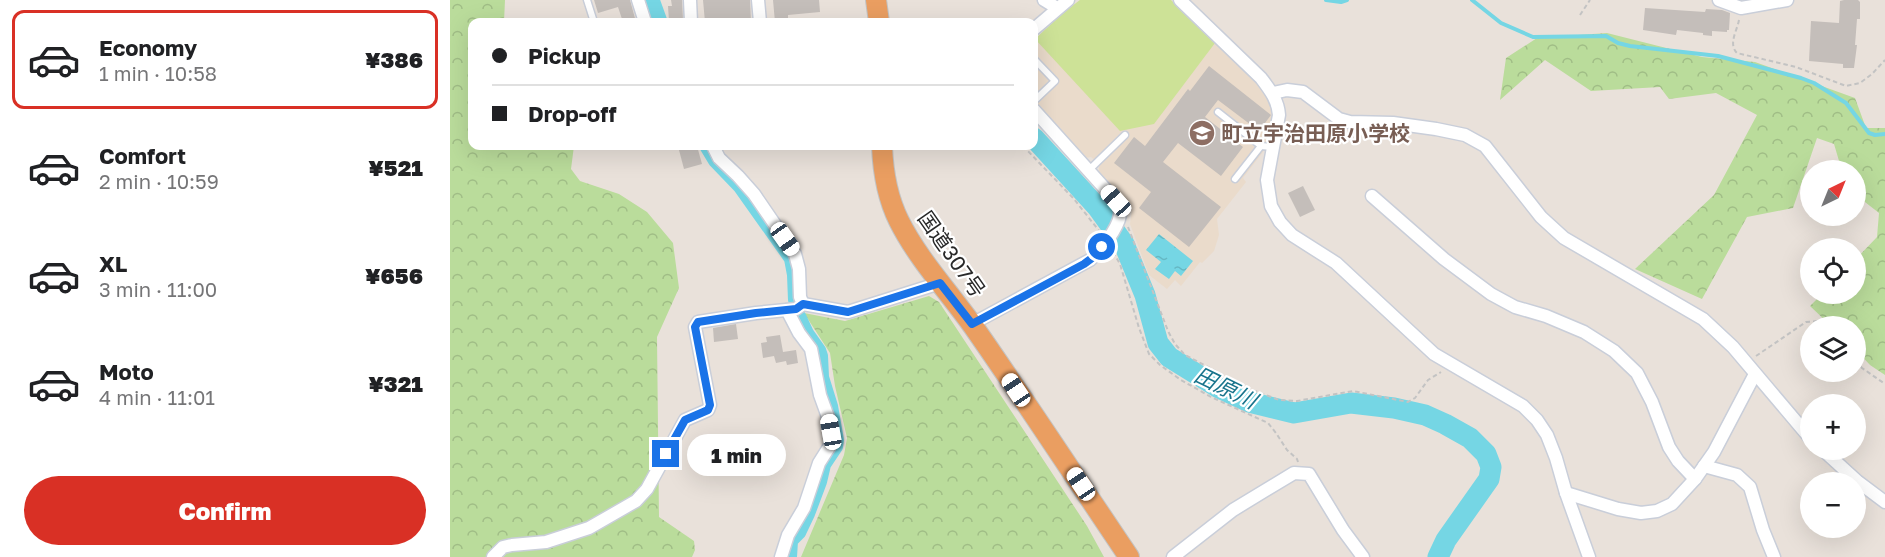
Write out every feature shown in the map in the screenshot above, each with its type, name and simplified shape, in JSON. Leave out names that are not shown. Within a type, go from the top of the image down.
[{"type":"highway","points":[[876,0],[878,18]]},
{"type":"highway","name":"国道307号","points":[[882,150],[885,180],[894,210],[905,232],[972,324],[1129,557]]},
{"type":"street","points":[[638,0],[644,18]]},
{"type":"street","points":[[690,0],[691,18]]},
{"type":"street","points":[[758,0],[760,18]]},
{"type":"street","points":[[1044,0],[1057,8]]},
{"type":"street","points":[[1038,25],[1068,0]]},
{"type":"street","points":[[1180,0],[1261,78],[1273,93],[1279,106],[1279,115],[1267,146],[1267,180],[1271,206],[1280,222],[1292,235],[1336,263],[1434,354],[1523,406],[1537,420],[1547,435],[1589,557]]},
{"type":"street","points":[[1719,0],[1741,8],[1787,0]]},
{"type":"street","points":[[1273,93],[1287,90],[1303,92],[1339,119],[1350,122],[1393,123],[1436,129],[1465,135],[1485,146],[1541,217],[1564,238],[1703,319],[1746,362],[1800,426]]},
{"type":"street","points":[[972,324],[1084,264],[1096,255],[1118,220],[1120,211],[1118,204],[1038,114]]},
{"type":"street","points":[[715,150],[719,158],[754,194],[795,254],[799,262],[800,297],[803,304]]},
{"type":"street","points":[[1372,196],[1444,259],[1491,294],[1515,307],[1546,316],[1584,332],[1614,351],[1637,373],[1652,402],[1669,447],[1678,462],[1695,479]]},
{"type":"street","points":[[493,557],[502,547],[546,543],[589,528],[636,501],[647,489],[685,420],[708,410],[710,405],[695,327],[698,322],[796,309],[803,304],[848,312],[940,283]]},
{"type":"street","points":[[781,557],[788,535],[804,508],[819,463],[831,444],[828,417],[820,395],[810,349],[787,310]]},
{"type":"street","points":[[1566,493],[1618,509],[1641,513],[1657,512],[1672,504],[1695,479],[1714,452],[1755,374]]},
{"type":"street","points":[[1834,460],[1885,502]]},
{"type":"street","points":[[1704,466],[1737,475],[1750,488],[1762,530],[1774,557]]},
{"type":"street","points":[[1173,557],[1233,510],[1294,473],[1309,474],[1343,530],[1363,557]]},
{"type":"lane","points":[[587,0],[593,18]]},
{"type":"lane","points":[[1038,63],[1055,81],[1038,97]]},
{"type":"lane","points":[[1218,112],[1267,146],[1235,179]]},
{"type":"lane","points":[[1089,170],[1125,135]]},
{"type":"path","points":[[1580,15],[1590,0]]},
{"type":"path","points":[[1741,8],[1736,34],[1732,42],[1733,49],[1737,53],[1796,68],[1846,86],[1860,83],[1885,60]]},
{"type":"path","points":[[1027,150],[1108,238],[1120,264],[1149,354],[1181,380],[1211,397],[1268,423],[1287,450],[1297,459],[1299,465],[1294,473]]},
{"type":"path","points":[[1118,220],[1130,230],[1175,344],[1185,355],[1250,389],[1279,400],[1297,401],[1353,391],[1408,402],[1415,398],[1428,380],[1452,365]]},
{"type":"path","points":[[1746,362],[1800,326]]},
{"type":"path","points":[[1866,371],[1885,384]]},
{"type":"shaded area","points":[[1080,0],[1171,0],[1267,93],[1275,114],[1271,136],[1263,152],[1243,178],[1246,182],[1217,219],[1219,235],[1214,251],[1202,263],[1200,262],[1181,286],[1175,280],[1167,289],[1149,275],[1130,224],[1132,208],[1099,173],[1099,164],[1091,157],[1085,158],[1038,104],[1038,36]]},
{"type":"green space","points":[[450,0],[505,0],[504,18],[468,18],[468,150],[573,150],[571,169],[580,181],[619,194],[647,212],[673,243],[679,288],[657,337],[659,517],[694,541],[695,550],[692,557],[450,557]]},
{"type":"green space","points":[[1080,0],[1171,0],[1215,43],[1154,124],[1120,131],[1038,42],[1038,36]]},
{"type":"green space","points":[[1607,33],[1702,57],[1755,62],[1855,98],[1866,128],[1885,128],[1885,375],[1866,361],[1866,316],[1820,316],[1810,306],[1812,304],[1866,304],[1866,249],[1877,237],[1879,213],[1866,203],[1866,160],[1839,160],[1834,144],[1817,138],[1809,160],[1800,160],[1800,188],[1793,208],[1747,217],[1702,299],[1635,269],[1714,195],[1757,115],[1716,93],[1669,99],[1660,87],[1591,91],[1545,60],[1500,100],[1506,58],[1537,38]]},
{"type":"green space","points":[[929,296],[939,302],[1087,526],[1104,557],[801,557],[844,455],[847,438],[830,353],[804,313],[845,321]]},
{"type":"water","points":[[1159,234],[1193,261],[1181,276],[1175,271],[1169,279],[1155,269],[1161,262],[1146,250]]},
{"type":"building","points":[[594,0],[630,0],[635,18],[622,18],[618,7],[598,13]]},
{"type":"building","points":[[671,0],[682,0],[683,18],[669,18],[668,6],[672,6]]},
{"type":"building","points":[[703,0],[750,0],[751,18],[705,18]]},
{"type":"building","points":[[773,0],[819,0],[820,12],[775,18]]},
{"type":"building","points":[[1840,1],[1860,2],[1854,68],[1843,68],[1843,64],[1809,61],[1811,21],[1839,23]]},
{"type":"building","points":[[1645,8],[1705,12],[1706,9],[1722,10],[1730,13],[1729,30],[1727,32],[1712,31],[1712,36],[1677,30],[1676,35],[1643,30]]},
{"type":"building","points":[[1209,66],[1271,115],[1259,131],[1218,100],[1205,117],[1243,147],[1221,176],[1178,143],[1163,162],[1221,207],[1189,247],[1139,208],[1151,192],[1114,163],[1134,137],[1145,146],[1188,89],[1190,91]]},
{"type":"building","points":[[679,150],[698,150],[702,164],[684,169]]},
{"type":"building","points":[[1303,186],[1315,210],[1300,217],[1288,193]]},
{"type":"building","points":[[736,324],[738,339],[714,342],[713,328]]},
{"type":"building","points":[[780,335],[783,352],[796,350],[798,363],[787,365],[786,361],[776,363],[774,356],[763,358],[761,343],[767,342],[766,337]]},
{"type":"waterway","name":"田原川","points":[[649,0],[656,18]]},
{"type":"waterway","points":[[1326,0],[1341,2],[1347,0]]},
{"type":"waterway","points":[[1472,0],[1501,23],[1533,37],[1606,36],[1618,43],[1630,46],[1718,56],[1801,78],[1814,83],[1846,103],[1869,133],[1885,134]]},
{"type":"waterway","name":"田原川","points":[[1038,142],[1098,208],[1124,244],[1145,295],[1158,343],[1169,357],[1219,388],[1249,402],[1294,413],[1351,403],[1394,408],[1425,415],[1445,424],[1470,438],[1486,454],[1491,467],[1489,479],[1446,540],[1438,557]]},
{"type":"waterway","points":[[707,150],[714,161],[739,187],[790,259],[794,300]]},
{"type":"waterway","points":[[791,557],[792,541],[800,533],[809,514],[825,465],[837,447],[838,440],[832,406],[823,377],[822,356],[800,316]]},
{"type":"place","name":"町立宇治田原小学校","points":[[1202,133]]},
{"type":"route","points":[[666,454],[685,420],[708,410],[710,405],[695,327],[698,322],[796,309],[803,304],[848,312],[940,283],[972,324],[1084,264],[1102,247]]}]
